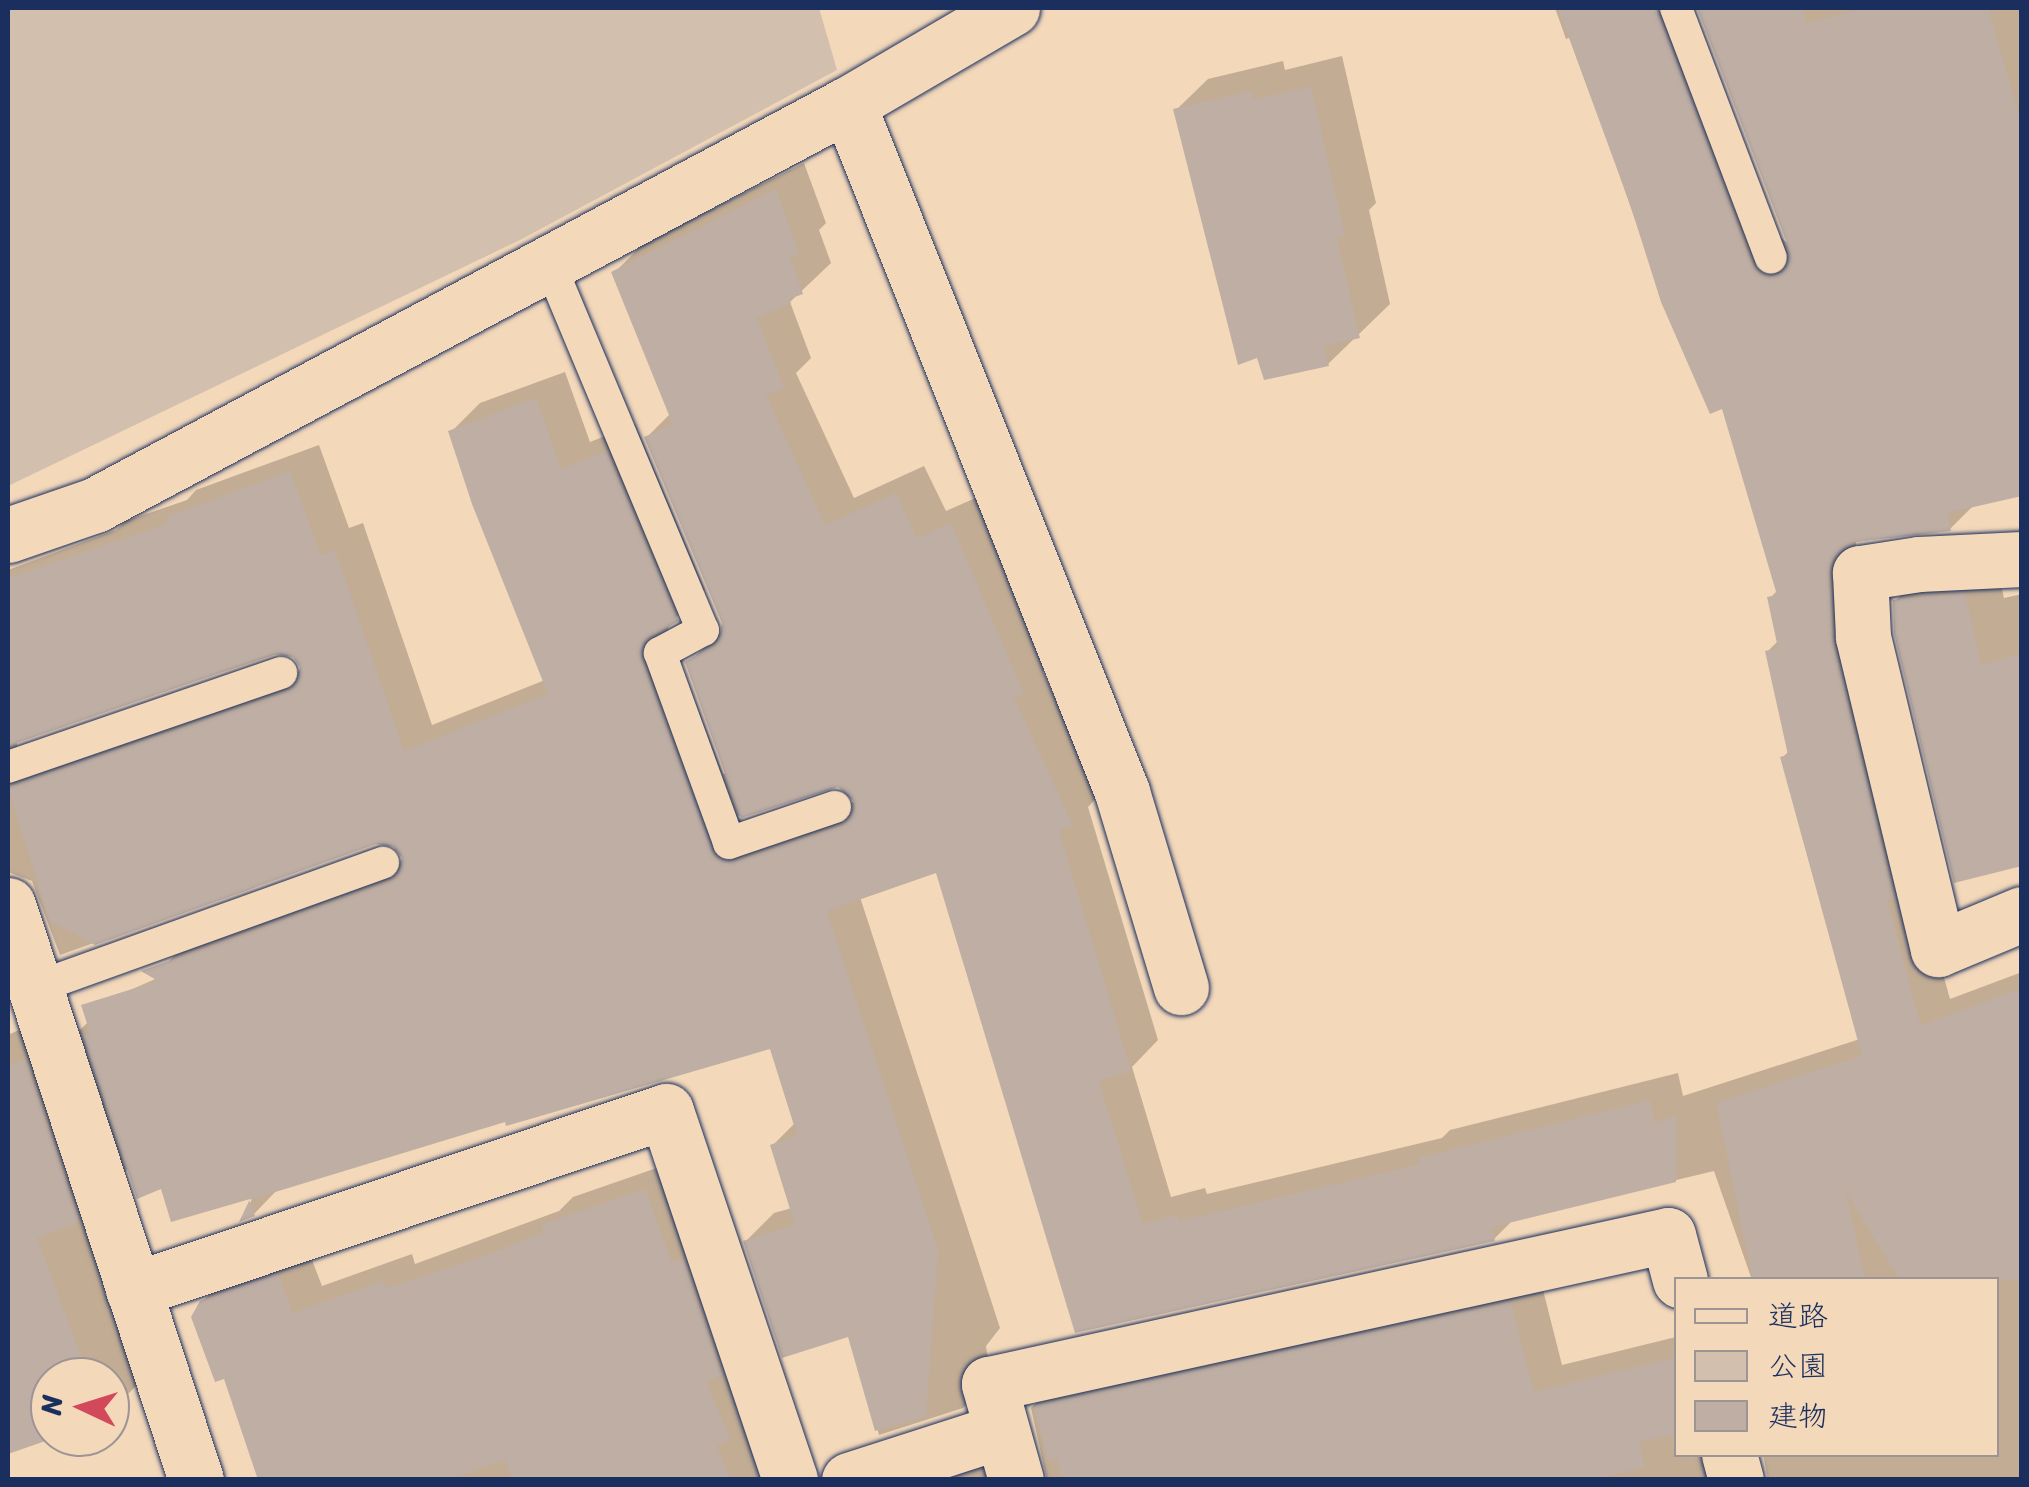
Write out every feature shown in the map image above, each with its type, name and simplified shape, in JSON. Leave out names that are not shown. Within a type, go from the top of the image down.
[{"type":"street","points":[[8,535],[95,505],[848,104],[947,25],[1012,8]]},
{"type":"street","points":[[848,104],[1122,792],[1181,987]]},
{"type":"street","points":[[2022,559],[1919,564],[1860,573],[1863,636],[1938,949],[2022,914]]},
{"type":"street","points":[[8,905],[28,1004],[134,1290],[196,1480]]},
{"type":"street","points":[[134,1290],[666,1112],[790,1480]]},
{"type":"street","points":[[849,1480],[1009,1455],[989,1384],[1668,1235],[1679,1277]]},
{"type":"lane","points":[[1676,8],[1771,258]]},
{"type":"lane","points":[[550,265],[702,630],[660,653],[729,843],[835,807]]},
{"type":"lane","points":[[8,767],[282,672]]},
{"type":"lane","points":[[28,1004],[383,863]]},
{"type":"green space","points":[[8,8],[819,8],[837,70],[520,240],[8,486]]},
{"type":"building","points":[[1558,8],[1656,8],[1752,265],[1769,278],[1787,270],[1790,251],[1697,8],[1803,8],[1806,23],[1864,8],[1988,8],[2022,125],[2022,496],[1947,513],[1951,531],[1854,542],[1832,559],[1829,574],[1833,644],[1894,898],[1887,900],[1921,1026],[2022,988],[2022,1280],[1898,1277],[1846,1192],[1864,1277],[1752,1277],[1716,1103],[1862,1056],[1780,757],[1788,755],[1765,651],[1778,648],[1767,597],[1777,595],[1722,409],[1710,414],[1661,302],[1631,207]]},
{"type":"building","points":[[1311,86],[1345,236],[1337,238],[1360,338],[1324,346],[1329,366],[1264,380],[1257,358],[1238,365],[1173,109],[1252,91],[1254,100]]},
{"type":"building","points":[[776,189],[799,254],[790,256],[803,294],[789,299],[791,304],[757,317],[784,388],[766,395],[825,525],[896,493],[917,538],[951,523],[1024,694],[1014,698],[1073,825],[1059,831],[1131,1071],[1099,1081],[1143,1224],[1177,1215],[1179,1221],[1420,1164],[1418,1158],[1650,1100],[1655,1123],[1676,1116],[1676,1182],[1492,1227],[1495,1241],[1075,1333],[936,873],[827,911],[938,1250],[926,1416],[875,1431],[848,1337],[782,1358],[743,1241],[795,1225],[770,1145],[797,1135],[770,1049],[506,1126],[505,1122],[171,1222],[161,1189],[137,1199],[83,1035],[90,1033],[81,1005],[158,981],[141,971],[390,882],[399,875],[402,857],[395,847],[376,844],[95,945],[49,920],[8,787],[288,692],[297,685],[300,667],[293,657],[274,654],[8,746],[8,578],[167,524],[165,518],[290,471],[321,555],[335,550],[404,751],[548,694],[472,504],[448,431],[536,398],[561,469],[606,451],[678,621],[644,641],[641,659],[715,858],[735,862],[841,826],[851,819],[854,802],[838,787],[741,818],[685,662],[719,642],[722,623],[644,437],[673,425],[611,272]]},
{"type":"building","points":[[1965,593],[1981,665],[2022,653],[2022,866],[1954,883],[1894,633],[1893,600]]},
{"type":"building","points":[[25,1059],[79,1222],[37,1238],[82,1357],[30,1357],[30,1446],[8,1454],[8,1066]]},
{"type":"building","points":[[645,1189],[672,1262],[683,1259],[722,1376],[706,1381],[730,1439],[717,1446],[731,1480],[512,1480],[505,1460],[449,1480],[258,1480],[224,1379],[215,1382],[191,1317],[200,1301],[278,1274],[293,1313],[384,1281],[386,1288],[458,1265],[544,1233],[541,1225]]},
{"type":"building","points":[[249,1201],[255,1216],[239,1222]]},
{"type":"building","points":[[1511,1302],[1534,1392],[1674,1357],[1674,1434],[1639,1442],[1645,1467],[1592,1480],[1062,1480],[1057,1458],[1048,1460],[1034,1406]]}]
